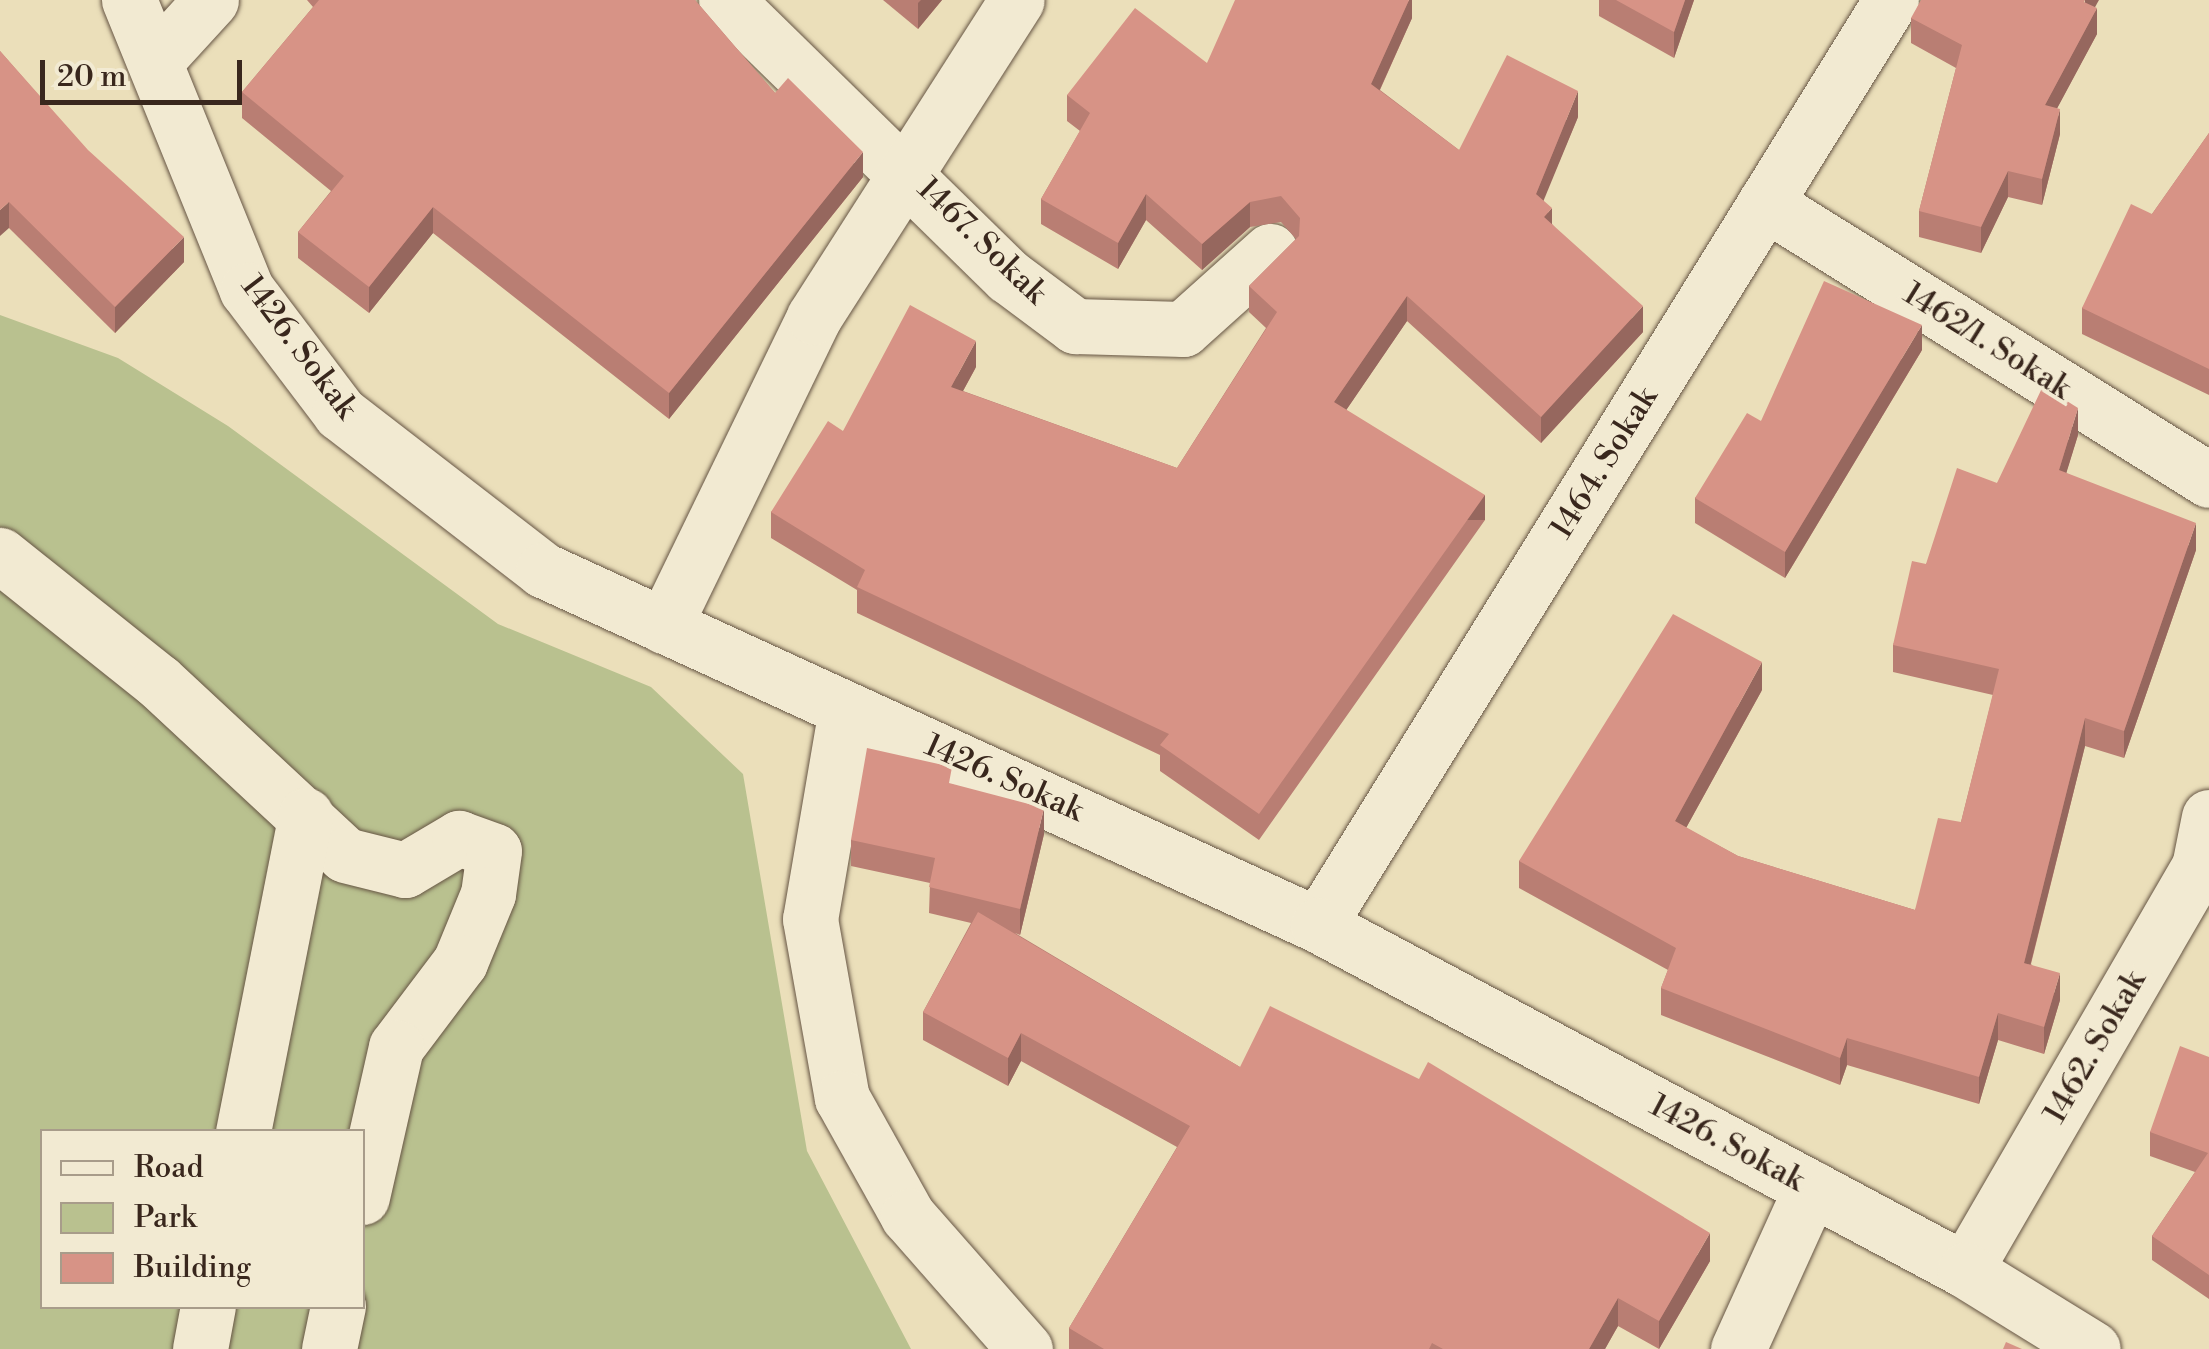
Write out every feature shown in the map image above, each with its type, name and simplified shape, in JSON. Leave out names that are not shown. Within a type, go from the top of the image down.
[{"type":"street","name":"1426. Sokak","points":[[129,0],[160,58],[247,290],[340,413],[543,570],[1318,925],[1966,1270],[2093,1349]]},
{"type":"street","points":[[160,58],[211,0]]},
{"type":"street","name":"1467. Sokak","points":[[726,0],[910,172],[1008,276],[1076,326],[1183,330],[1270,251]]},
{"type":"street","points":[[664,626],[814,317],[1017,0]]},
{"type":"street","name":"1464. Sokak","points":[[1318,925],[1890,0]]},
{"type":"street","name":"1462/1. Sokak","points":[[1765,202],[2209,480]]},
{"type":"street","points":[[0,556],[306,815],[346,855],[406,870],[459,838],[494,850],[488,894],[460,962],[396,1047],[365,1184]]},
{"type":"street","points":[[846,710],[810,919],[842,1098],[908,1216],[1025,1349]]},
{"type":"street","points":[[244,1129],[306,815]]},
{"type":"street","name":"1462. Sokak","points":[[1966,1270],[2206,855]]},
{"type":"street","points":[[1738,1349],[1811,1188]]},
{"type":"street","points":[[200,1349],[207,1309]]},
{"type":"street","points":[[329,1349],[337,1309]]},
{"type":"green space","points":[[0,315],[118,358],[228,426],[498,624],[651,687],[743,774],[807,1151],[911,1349],[0,1349]]},
{"type":"building","points":[[319,0],[695,0],[775,93],[788,78],[863,152],[669,393],[433,207],[369,287],[298,232],[344,176],[242,92]]},
{"type":"building","points":[[1235,0],[1409,0],[1371,84],[1459,150],[1507,55],[1578,91],[1536,194],[1552,208],[1544,217],[1643,306],[1541,417],[1407,296],[1334,402],[1485,495],[1259,814],[1160,745],[1169,734],[857,587],[865,570],[771,512],[828,421],[843,431],[910,305],[976,341],[951,387],[1177,468],[1277,312],[1249,286],[1299,236],[1300,218],[1281,196],[1250,202],[1202,244],[1146,194],[1118,243],[1041,199],[1090,113],[1067,95],[1135,8],[1207,63]]},
{"type":"building","points":[[1616,0],[1685,0],[1674,32]]},
{"type":"building","points":[[1921,0],[2085,0],[2097,8],[2045,105],[2060,109],[2042,179],[2008,171],[1981,227],[1919,211],[1962,45],[1911,18]]},
{"type":"building","points":[[0,51],[88,150],[184,237],[115,307],[9,202],[0,210]]},
{"type":"building","points":[[2209,133],[2209,369],[2082,308],[2131,204],[2152,214]]},
{"type":"building","points":[[1824,281],[1922,325],[1785,552],[1695,498],[1747,413],[1761,421]]},
{"type":"building","points":[[2043,386],[2078,408],[2059,470],[2196,523],[2124,731],[2085,718],[2024,963],[2060,973],[2044,1027],[1998,1013],[1979,1077],[1847,1038],[1840,1058],[1661,988],[1676,948],[1519,861],[1673,614],[1762,662],[1675,821],[1738,856],[1915,910],[1938,818],[1961,822],[1999,669],[1893,645],[1912,561],[1926,564],[1957,468],[1997,483]]},
{"type":"building","points":[[867,748],[952,767],[949,783],[1044,808],[1020,909],[929,887],[935,858],[851,840]]},
{"type":"building","points":[[978,912],[1240,1067],[1270,1006],[1419,1079],[1428,1062],[1710,1233],[1659,1321],[1618,1298],[1589,1349],[1443,1349],[1432,1343],[1429,1349],[1104,1349],[1069,1328],[1190,1126],[1021,1033],[1008,1058],[923,1012]]},
{"type":"building","points":[[2180,1046],[2209,1057],[2209,1275],[2152,1236],[2208,1153],[2150,1132]]},
{"type":"building","points":[[2006,1342],[2022,1349],[2003,1349]]}]
